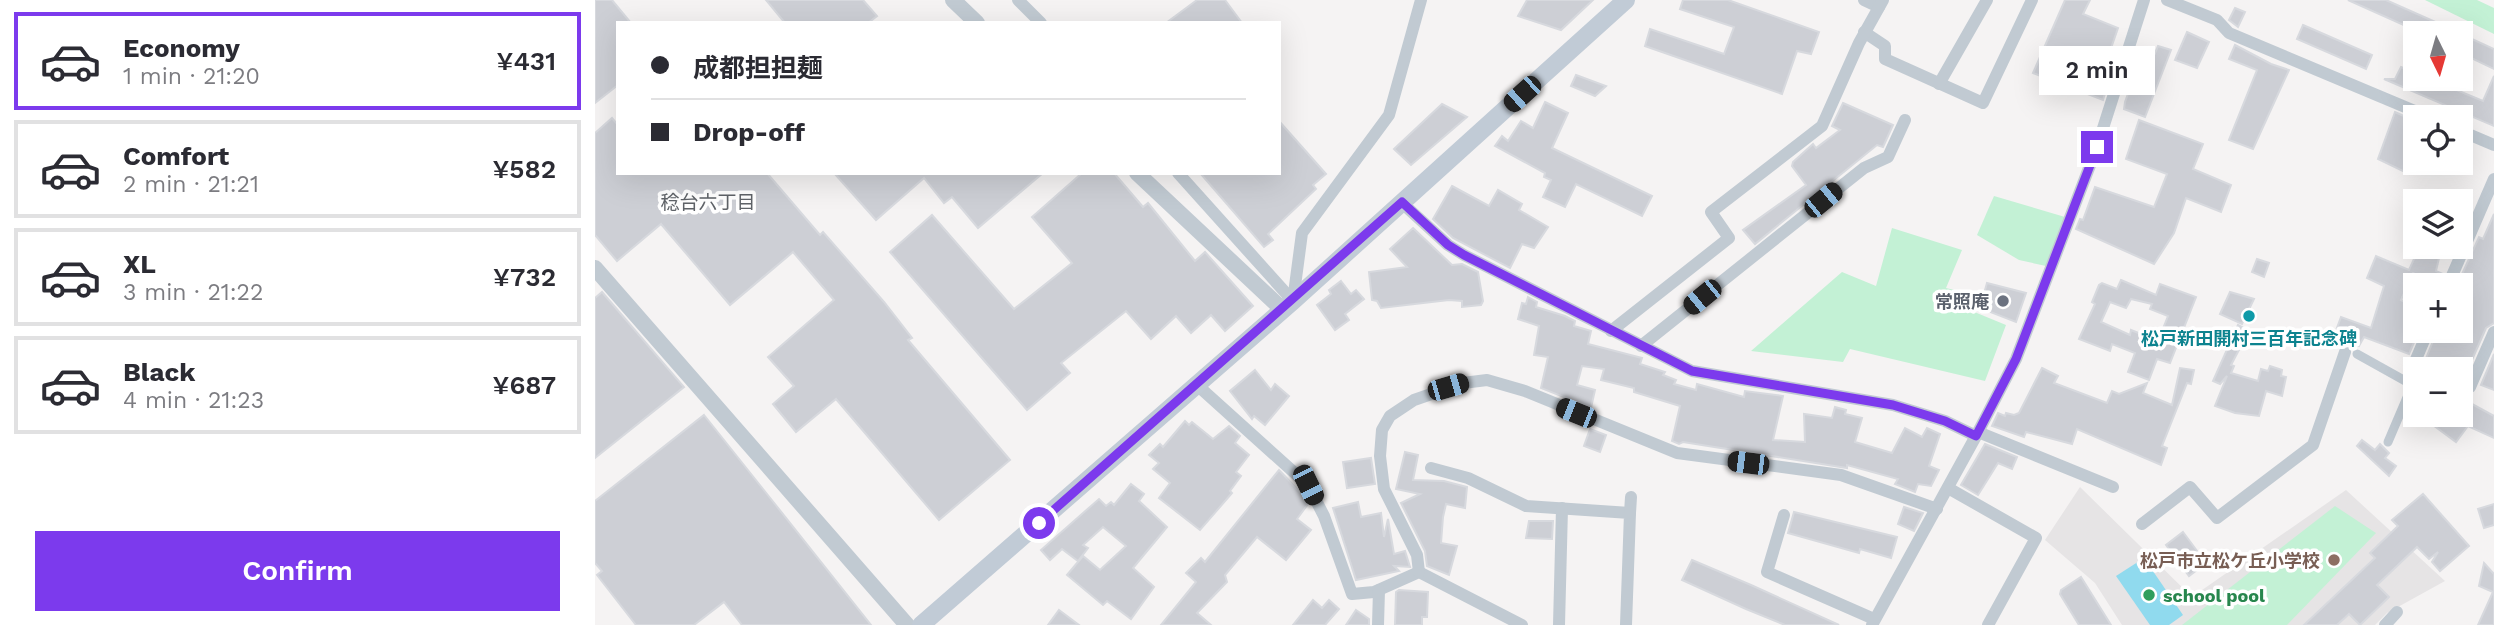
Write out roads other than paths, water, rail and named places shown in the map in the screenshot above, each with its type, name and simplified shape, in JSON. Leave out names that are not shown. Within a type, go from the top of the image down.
[{"type":"main road","points":[[922,625],[1288,305],[1626,0]]},
{"type":"street","points":[[953,0],[975,21]]},
{"type":"street","points":[[1018,0],[1039,21]]},
{"type":"street","points":[[1288,305],[1302,233],[1389,115],[1421,0]]},
{"type":"street","points":[[1611,331],[1728,238],[1711,212],[1822,126],[1864,32],[1881,3],[1864,0]]},
{"type":"street","points":[[1939,84],[1987,0]]},
{"type":"street","points":[[1864,32],[1885,46],[1885,59],[1983,103],[2032,0]]},
{"type":"street","points":[[2167,0],[2217,20],[2229,33],[2403,106]]},
{"type":"street","points":[[1784,515],[1766,572],[1873,622],[1937,509],[2016,359],[2097,147],[2141,1]]},
{"type":"street","points":[[1641,346],[1864,168],[1888,157],[1905,120]]},
{"type":"street","points":[[2473,136],[2494,145]]},
{"type":"street","points":[[1139,175],[1288,305]]},
{"type":"street","points":[[1180,175],[1288,305]]},
{"type":"street","points":[[2453,273],[2494,179]]},
{"type":"street","points":[[1402,202],[1448,245],[1464,255],[1692,371],[1893,405],[1945,421],[2113,487]]},
{"type":"street","points":[[595,268],[907,625]]},
{"type":"street","points":[[2473,380],[2494,332]]},
{"type":"street","points":[[2142,524],[2190,487],[2217,518],[2313,445],[2351,353],[2409,383],[2411,388],[2388,442]]},
{"type":"street","points":[[1419,572],[1417,555],[1384,489],[1380,456],[1382,430],[1391,416],[1414,400],[1487,380],[1509,385],[1677,453],[1841,475],[1937,509]]},
{"type":"street","points":[[1196,385],[1308,485],[1324,516],[1352,594],[1379,590],[1419,572]]},
{"type":"street","points":[[1431,468],[1468,478],[1526,506],[1630,513]]},
{"type":"street","points":[[1948,488],[2036,538],[1988,625]]},
{"type":"street","points":[[1626,625],[1631,498]]},
{"type":"street","points":[[1559,625],[1562,508]]},
{"type":"street","points":[[1419,572],[1523,625]]},
{"type":"street","points":[[1378,625],[1379,590]]},
{"type":"street","points":[[2385,625],[2397,612]]},
{"type":"water","name":"school pool","points":[[2144,558],[2183,615],[2169,625],[2150,625],[2116,576]]},
{"type":"place","name":"常照庵","points":[[2003,301]]},
{"type":"place","name":"松戸新田開村三百年記念碑","points":[[2249,316]]},
{"type":"place","name":"松戸市立松ケ丘小学校","points":[[2334,560]]},
{"type":"place","name":"school pool","points":[[2149,595]]},
{"type":"district","name":"稔台六丁目","points":[[708,202]]}]
